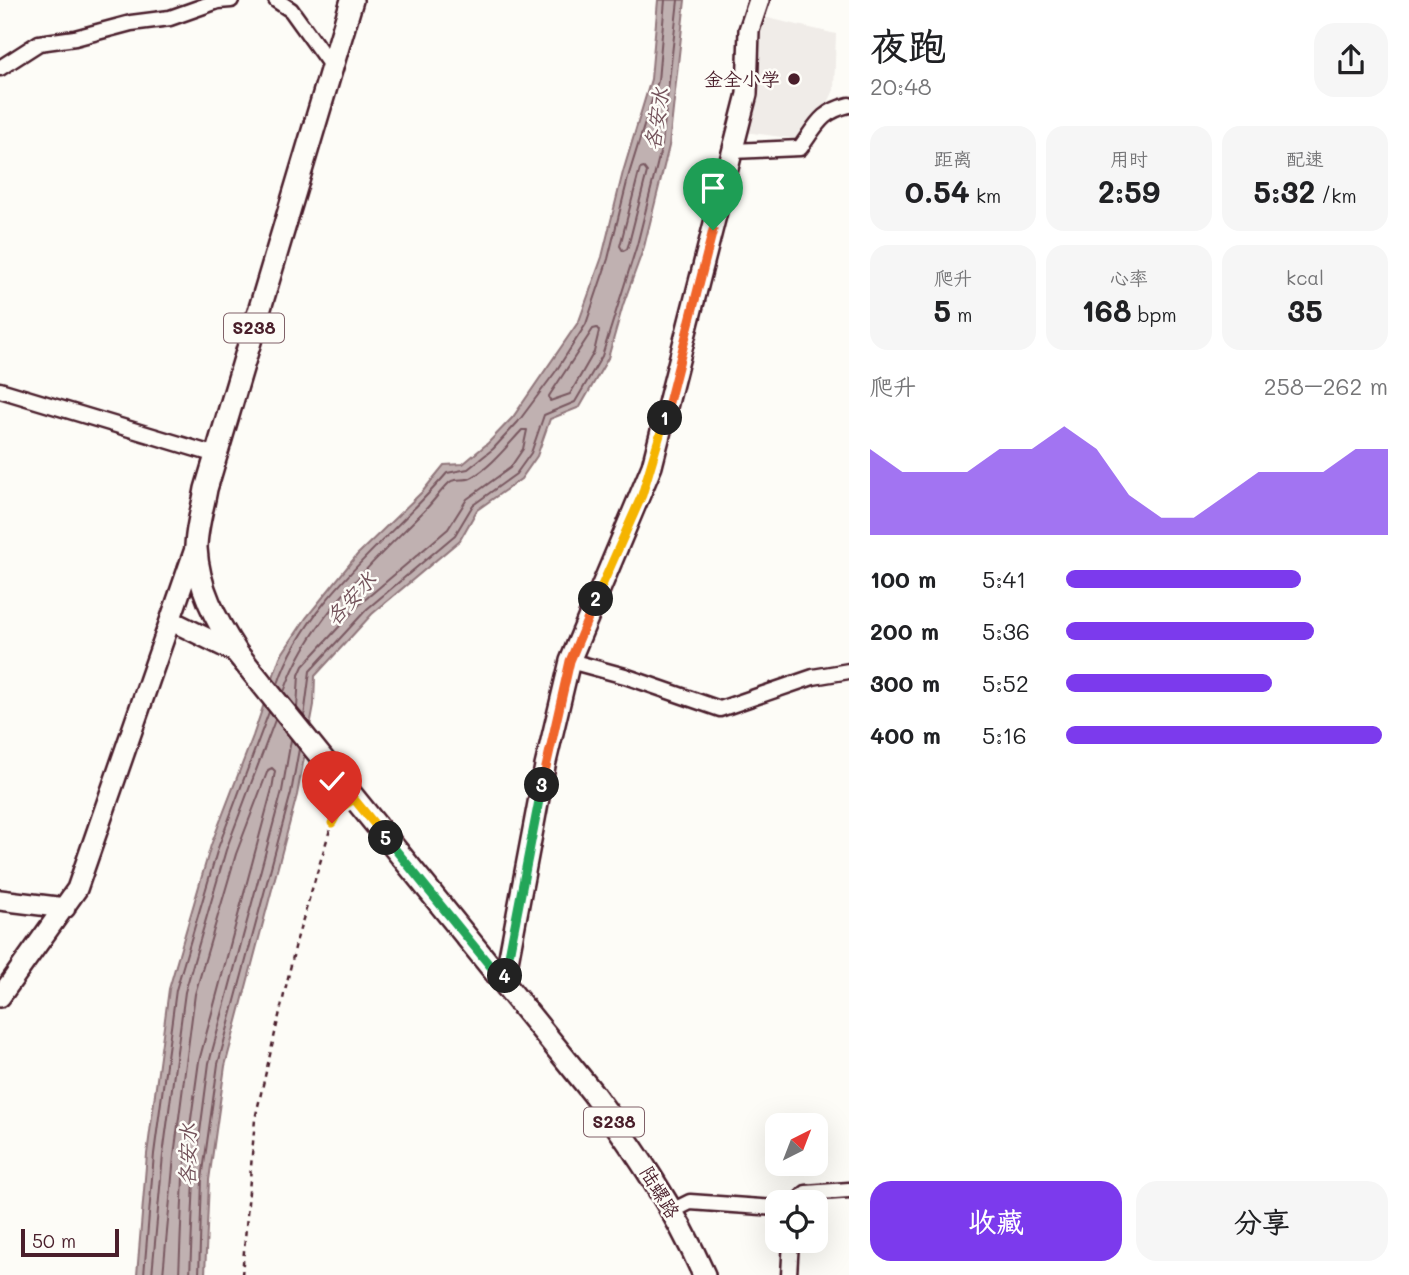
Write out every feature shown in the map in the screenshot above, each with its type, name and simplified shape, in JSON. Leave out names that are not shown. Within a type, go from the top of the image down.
[{"type":"main road","name":"S238","points":[[352,0],[206,489],[196,546],[201,580],[212,612],[237,653],[504,983]]},
{"type":"main road","name":"陆螺路","points":[[504,983],[635,1150],[672,1211],[704,1275]]},
{"type":"street","points":[[0,68],[39,43],[75,38],[131,23],[170,18],[218,1],[231,0]]},
{"type":"street","points":[[276,0],[291,10],[332,67]]},
{"type":"street","points":[[504,983],[545,766],[570,661],[652,466],[747,94],[749,30],[759,0]]},
{"type":"street","points":[[733,151],[800,148],[823,116],[831,109],[849,105]]},
{"type":"street","points":[[0,390],[216,455]]},
{"type":"street","points":[[0,997],[77,889],[196,546]]},
{"type":"street","points":[[172,621],[237,653]]},
{"type":"street","points":[[570,661],[625,676],[720,709],[813,677],[849,671]]},
{"type":"street","points":[[0,900],[65,908]]},
{"type":"street","points":[[828,1191],[849,1190]]},
{"type":"street","points":[[672,1211],[690,1202],[765,1207]]},
{"type":"street","points":[[789,1275],[790,1253]]},
{"type":"path","points":[[242,1275],[255,1119],[272,1037],[297,939],[332,823],[340,808],[354,799]]},
{"type":"shaded area","name":"金全小学","points":[[759,16],[836,34],[834,90],[827,105],[797,139],[745,132]]},
{"type":"water","name":"各安水","points":[[658,0],[685,0],[669,146],[644,247],[608,358],[580,407],[550,419],[537,456],[521,479],[477,510],[460,540],[372,614],[315,676],[314,705],[297,795],[225,1066],[209,1180],[205,1275],[137,1275],[147,1154],[169,989],[211,845],[280,657],[306,618],[357,555],[423,491],[444,465],[463,464],[513,417],[579,321],[602,257],[623,172],[651,79]]},
{"type":"place","name":"金全小学","points":[[794,79]]},
{"type":"route","points":[[332,823],[340,808],[354,799],[504,983],[545,766],[570,661],[652,466],[713,230]]}]
